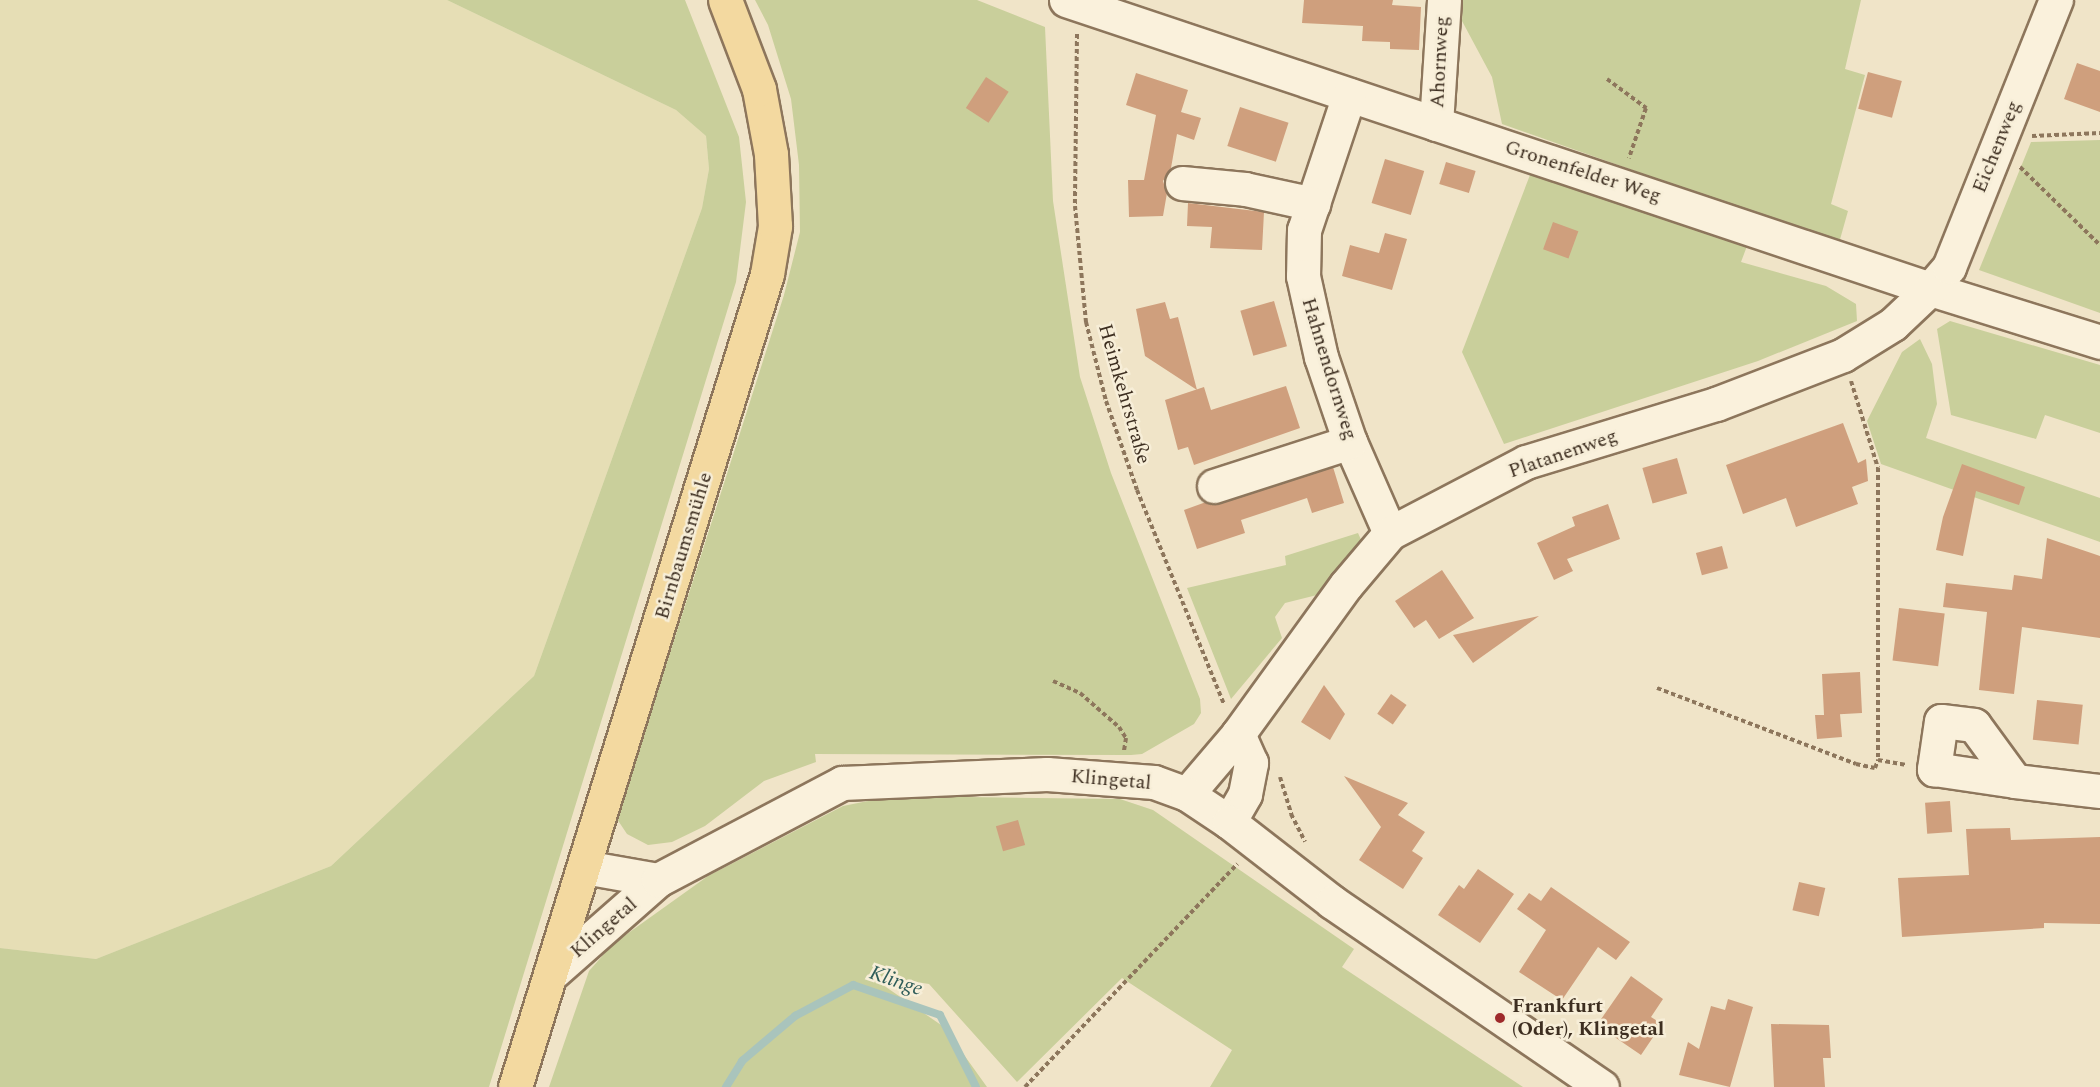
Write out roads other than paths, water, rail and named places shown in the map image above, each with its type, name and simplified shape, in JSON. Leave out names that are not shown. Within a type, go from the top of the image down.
[{"type":"main road","name":"Birnbaumsmühle","points":[[515,1087],[755,319],[770,255],[775,226],[771,154],[759,89],[725,0]]},
{"type":"street","name":"Ahornweg","points":[[1436,124],[1443,0]]},
{"type":"street","name":"Eichenweg","points":[[1930,290],[1949,267],[2056,0]]},
{"type":"street","name":"Gronenfelder Weg","points":[[1074,2],[1436,124],[1620,183],[1930,290],[2100,342]]},
{"type":"street","name":"Hahnendornweg","points":[[1349,95],[1304,230],[1307,302],[1350,442],[1390,533]]},
{"type":"street","points":[[1182,183],[1245,189],[1313,204]]},
{"type":"street","name":"Platanenweg","points":[[1187,794],[1238,734],[1346,585],[1390,533],[1526,462],[1716,404],[1843,355],[1893,324],[1930,290]]},
{"type":"street","points":[[1214,486],[1350,442]]},
{"type":"street","points":[[2015,781],[1974,725],[1941,722],[1934,769],[2015,781],[2100,791]]},
{"type":"street","points":[[1238,734],[1251,763],[1241,832]]},
{"type":"street","name":"Klingetal","points":[[550,975],[658,880],[842,783],[1047,774],[1154,782],[1187,794],[1332,902],[1602,1087]]},
{"type":"street","name":"Klingetal","points":[[584,867],[658,880]]},
{"type":"waterway","name":"Klinge","points":[[726,1087],[742,1061],[795,1016],[853,985],[940,1015],[976,1087]]},
{"type":"place","name":"Frankfurt (Oder), Klingetal","points":[[1500,1018]]}]
